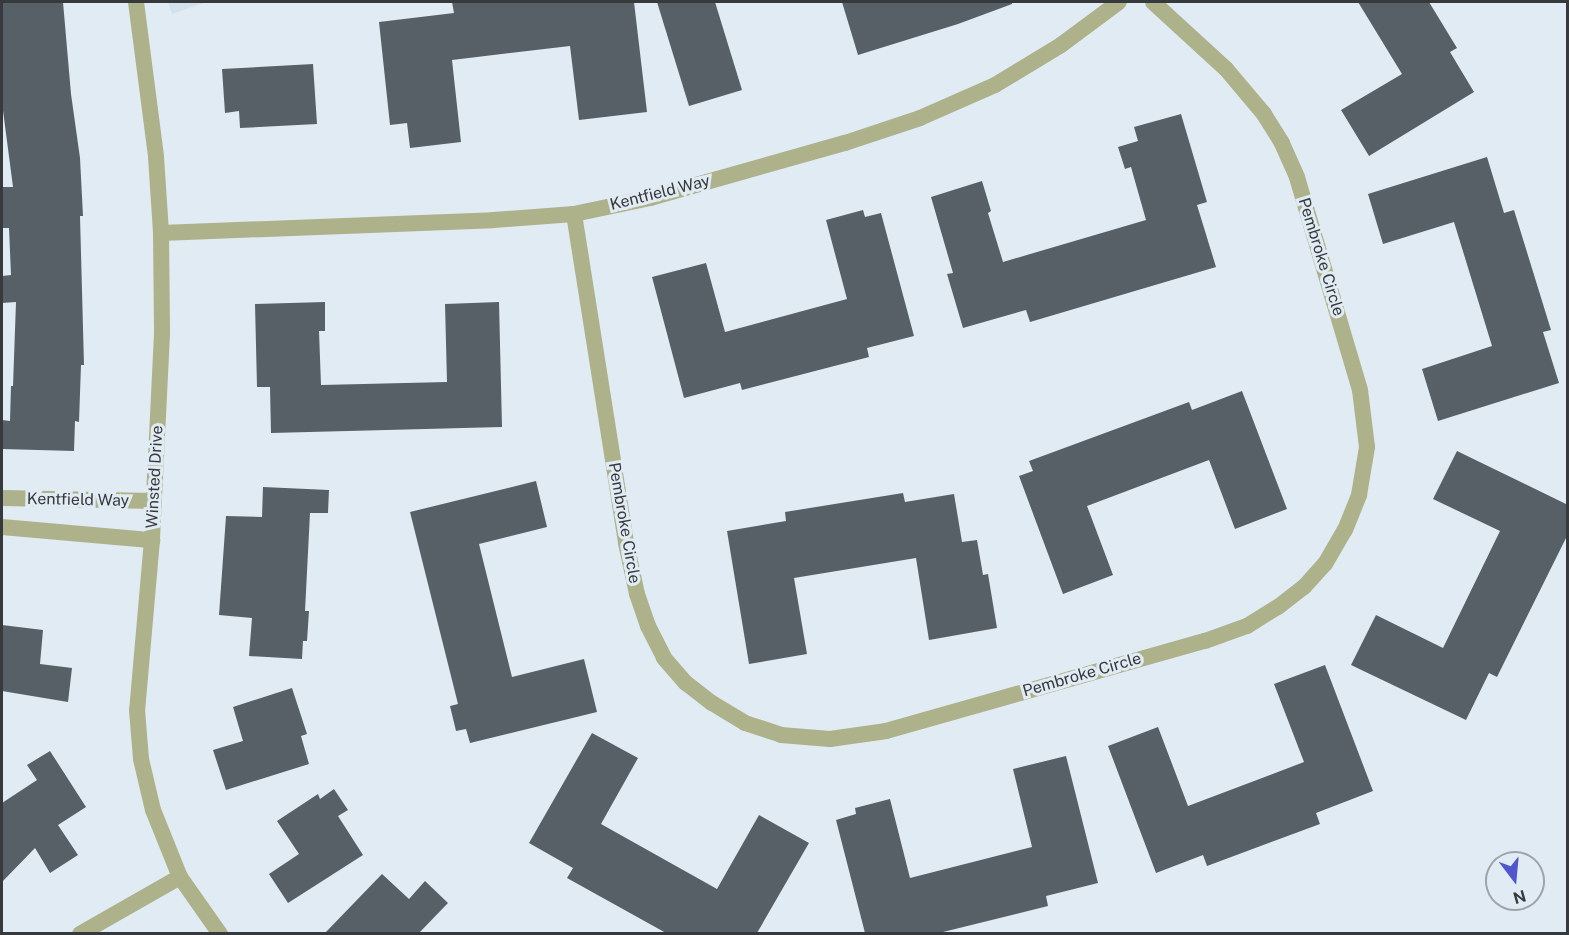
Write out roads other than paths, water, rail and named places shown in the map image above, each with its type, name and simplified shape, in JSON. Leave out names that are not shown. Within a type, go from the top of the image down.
[{"type":"street","name":"Winsted Drive","points":[[136,2],[148,78],[161,233],[162,334],[152,540],[137,710],[141,759],[153,810],[180,877],[220,933]]},
{"type":"street","name":"Kentfield Way","points":[[161,233],[493,220],[574,214],[650,198],[845,143],[920,118],[995,85],[1061,45],[1119,2]]},
{"type":"street","name":"Pembroke Circle","points":[[574,214],[626,543],[637,594],[648,626],[664,658],[686,683],[711,703],[745,723],[781,735],[830,739],[875,733],[1205,641],[1247,626],[1278,608],[1304,587],[1325,564],[1345,530],[1359,495],[1367,447],[1360,390],[1297,177],[1282,143],[1264,114],[1226,69],[1153,2]]},
{"type":"street","name":"Kentfield Way","points":[[2,498],[154,501]]},
{"type":"street","name":"Kentfield Way","points":[[2,527],[152,540]]},
{"type":"street","points":[[80,933],[180,877]]}]
